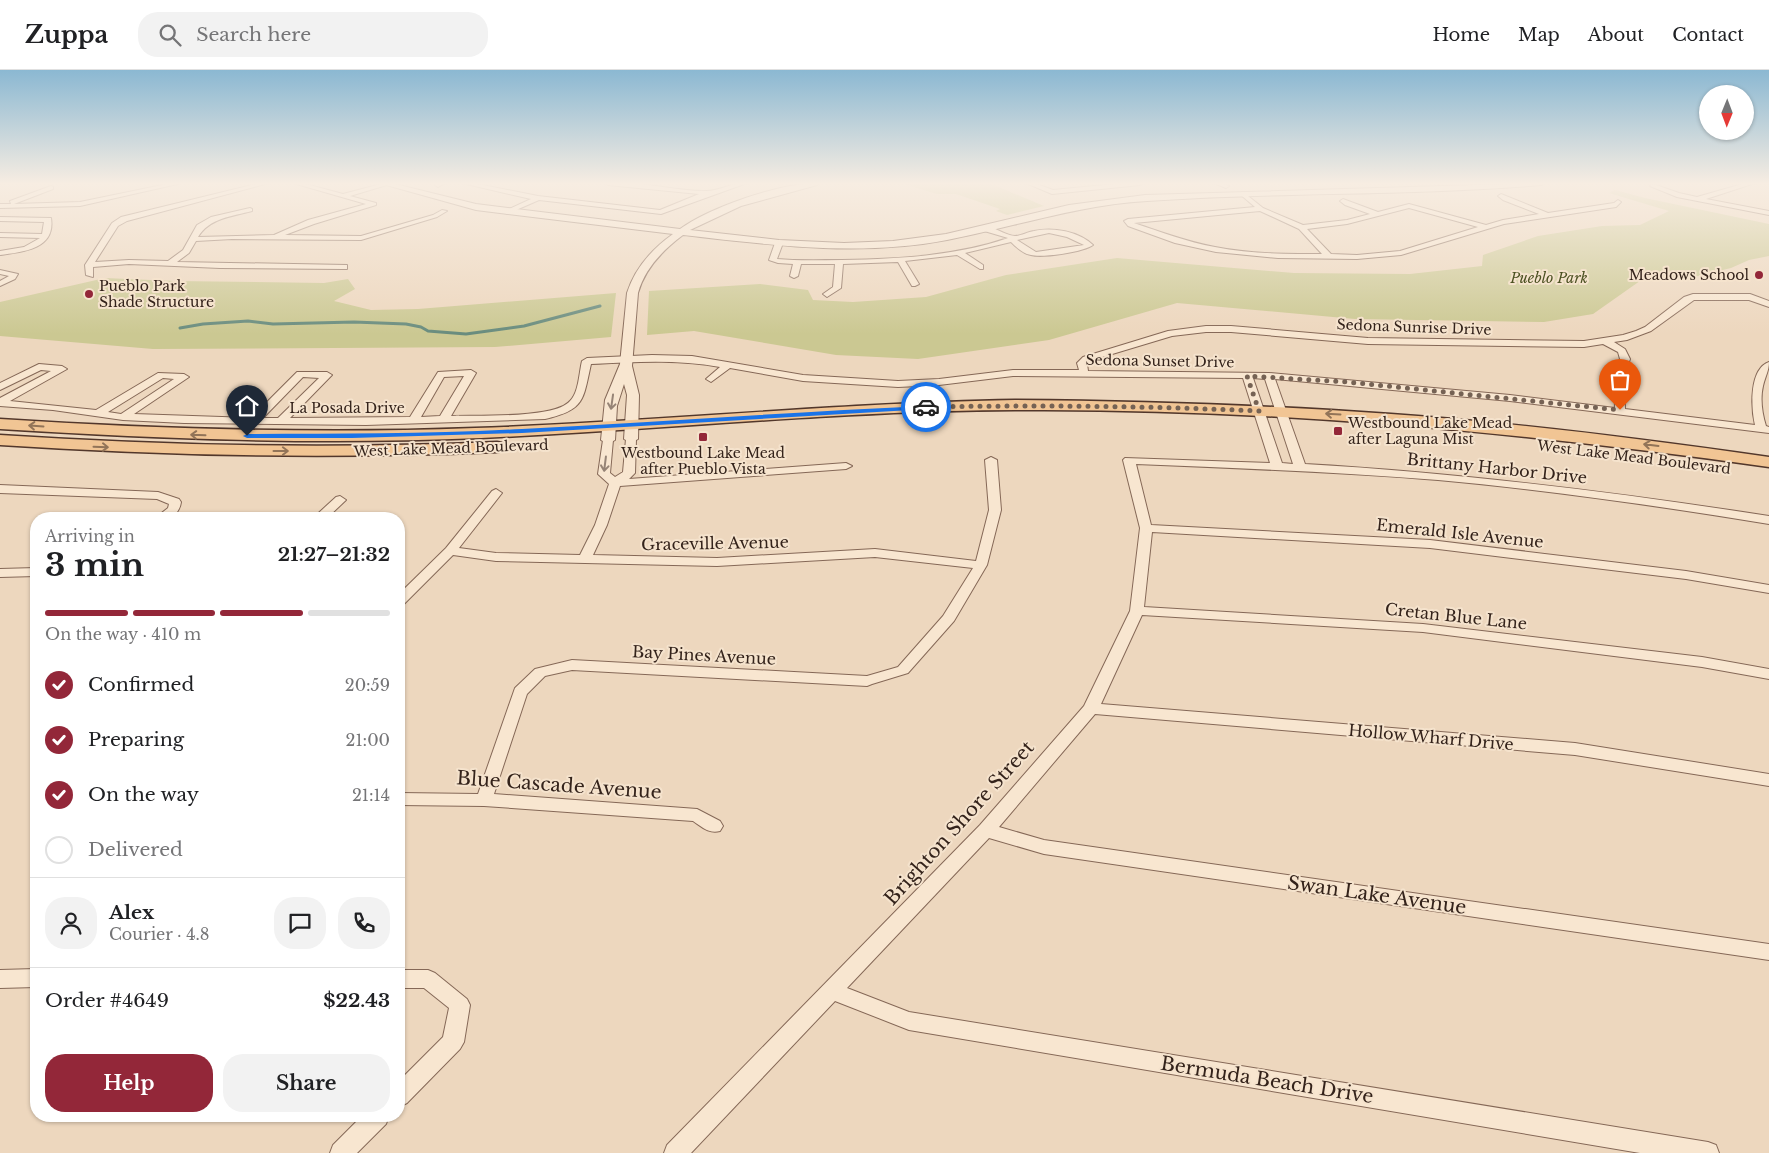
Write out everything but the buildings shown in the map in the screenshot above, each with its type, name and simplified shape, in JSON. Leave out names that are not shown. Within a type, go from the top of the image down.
[{"type":"main road","name":"West Lake Mead Boulevard","points":[[0,424],[148,433],[264,436],[608,433],[880,422],[1014,419],[1283,418],[1440,422],[1567,435],[1769,462]]},
{"type":"main road","name":"West Lake Mead Boulevard","points":[[1283,418],[1562,448],[1769,474]]},
{"type":"main road","name":"West Lake Mead Boulevard","points":[[0,440],[176,450],[336,452],[455,449],[608,433]]},
{"type":"street","points":[[90,275],[89,265],[109,234]]},
{"type":"street","points":[[169,264],[186,251],[196,234]]},
{"type":"street","points":[[276,237],[284,234]]},
{"type":"street","points":[[193,239],[276,237],[361,238],[376,234]]},
{"type":"street","points":[[680,234],[653,255],[634,286],[626,363],[612,396],[604,474],[615,483],[846,466]]},
{"type":"street","points":[[696,234],[779,243],[844,246],[893,244],[961,234]]},
{"type":"street","points":[[996,234],[1013,240],[1030,253],[1036,254],[1088,246],[1087,243],[1078,239],[1060,234]]},
{"type":"street","points":[[779,243],[773,260],[839,262],[900,259],[960,253],[1040,234]]},
{"type":"street","points":[[1157,234],[1178,241],[1216,250],[1278,256],[1329,257],[1365,257],[1401,253],[1465,234]]},
{"type":"street","points":[[1308,234],[1329,257]]},
{"type":"street","points":[[0,235],[46,236]]},
{"type":"street","points":[[0,253],[16,252],[46,236]]},
{"type":"street","points":[[960,253],[980,267]]},
{"type":"street","points":[[900,259],[915,284]]},
{"type":"street","points":[[794,276],[798,261]]},
{"type":"street","points":[[826,294],[837,288],[839,262]]},
{"type":"street","points":[[89,265],[116,263],[344,267]]},
{"type":"street","points":[[0,272],[14,274],[0,284]]},
{"type":"street","name":"Sedona Sunrise Drive","points":[[1084,374],[1082,363],[1086,359],[1171,333],[1200,329],[1231,329],[1368,341],[1563,344],[1624,338],[1648,329],[1687,299],[1706,296],[1750,297],[1769,304]]},
{"type":"street","points":[[1605,341],[1622,351],[1625,359],[1619,377],[1620,410]]},
{"type":"street","name":"Sedona Sunset Drive","points":[[545,416],[561,413],[576,404],[587,361],[626,363],[683,358],[729,364],[803,378],[898,384],[939,382],[1013,373],[1269,376],[1357,383],[1620,410],[1765,429]]},
{"type":"street","points":[[584,560],[601,525],[615,483],[629,473],[633,395],[626,363]]},
{"type":"street","points":[[711,379],[729,364]]},
{"type":"street","points":[[1765,429],[1758,418],[1756,394],[1769,365]]},
{"type":"street","points":[[0,388],[39,367],[62,369],[0,402]]},
{"type":"street","points":[[413,421],[441,374],[471,373],[443,420]]},
{"type":"street","points":[[254,421],[300,374],[327,375],[280,422]]},
{"type":"street","points":[[97,414],[161,375],[184,377],[123,417]]},
{"type":"street","points":[[1247,376],[1277,466]]},
{"type":"street","points":[[1269,376],[1300,467]]},
{"type":"street","name":"La Posada Drive","points":[[0,402],[123,417],[280,422],[413,421],[545,416]]},
{"type":"street","points":[[981,565],[995,510],[991,460]]},
{"type":"street","name":"Brittany Harbor Drive","points":[[1129,460],[1300,467],[1440,477],[1664,503],[1769,520]]},
{"type":"street","name":"Brighton Shore Street","points":[[675,1153],[986,830],[1091,708],[1137,611],[1146,528],[1129,460]]},
{"type":"street","points":[[0,489],[158,496],[175,502],[174,509],[170,512]]},
{"type":"street","points":[[405,595],[450,551],[496,493]]},
{"type":"street","points":[[326,512],[340,500]]},
{"type":"street","name":"Emerald Isle Avenue","points":[[1146,528],[1430,544],[1686,574],[1769,589]]},
{"type":"street","name":"Graceville Avenue","points":[[450,551],[496,557],[717,562],[875,553],[981,565]]},
{"type":"street","name":"Bay Pines Avenue","points":[[484,800],[520,692],[540,672],[572,665],[867,681],[903,670],[949,618],[981,565]]},
{"type":"street","points":[[0,573],[30,572]]},
{"type":"street","name":"Cretan Blue Lane","points":[[1137,611],[1423,628],[1702,662],[1769,674]]},
{"type":"street","name":"Hollow Wharf Drive","points":[[1091,708],[1575,750],[1769,780]]},
{"type":"street","name":"Blue Cascade Avenue","points":[[405,799],[484,800],[697,815],[714,826]]},
{"type":"street","name":"Swan Lake Avenue","points":[[986,830],[1044,848],[1769,952]]},
{"type":"street","points":[[0,978],[30,978]]},
{"type":"street","points":[[405,979],[428,980],[460,1005],[453,1042],[405,1090]]},
{"type":"street","name":"Bermuda Beach Drive","points":[[832,991],[909,1021],[1708,1153]]},
{"type":"street","points":[[341,1153],[372,1122]]},
{"type":"green space","name":"Pueblo Park","points":[[1554,234],[1769,234],[1769,256],[1749,260],[1731,268],[1690,278],[1647,276],[1593,314],[1544,322],[1355,319],[1177,303],[1049,340],[918,359],[836,355],[694,331],[647,335],[649,291],[760,284],[808,290],[813,300],[853,302],[926,297],[1006,275],[1117,258],[1294,273],[1410,274],[1482,266],[1483,255],[1538,236]]},
{"type":"green space","points":[[105,278],[324,283],[348,279],[355,289],[334,301],[371,310],[418,309],[616,293],[611,337],[495,347],[153,349],[0,336],[0,302]]},
{"type":"waterway","points":[[180,328],[203,324],[248,321],[273,324],[354,322],[406,324],[421,327],[428,331],[466,334],[524,326],[600,306]]},
{"type":"way so far","points":[[926,407],[1012,405],[1139,406],[1259,411],[1247,376],[1269,376],[1347,382],[1620,410]]},
{"type":"place","name":"Meadows School","points":[[1759,275]]},
{"type":"place","name":"Pueblo Park Shade Structure","points":[[89,294]]},
{"type":"place","name":"Westbound Lake Mead after Laguna Mist","points":[[1338,431]]},
{"type":"place","name":"Westbound Lake Mead after Pueblo Vista","points":[[703,437]]},
{"type":"route","points":[[247,436],[464,434],[778,414],[926,407]]}]
